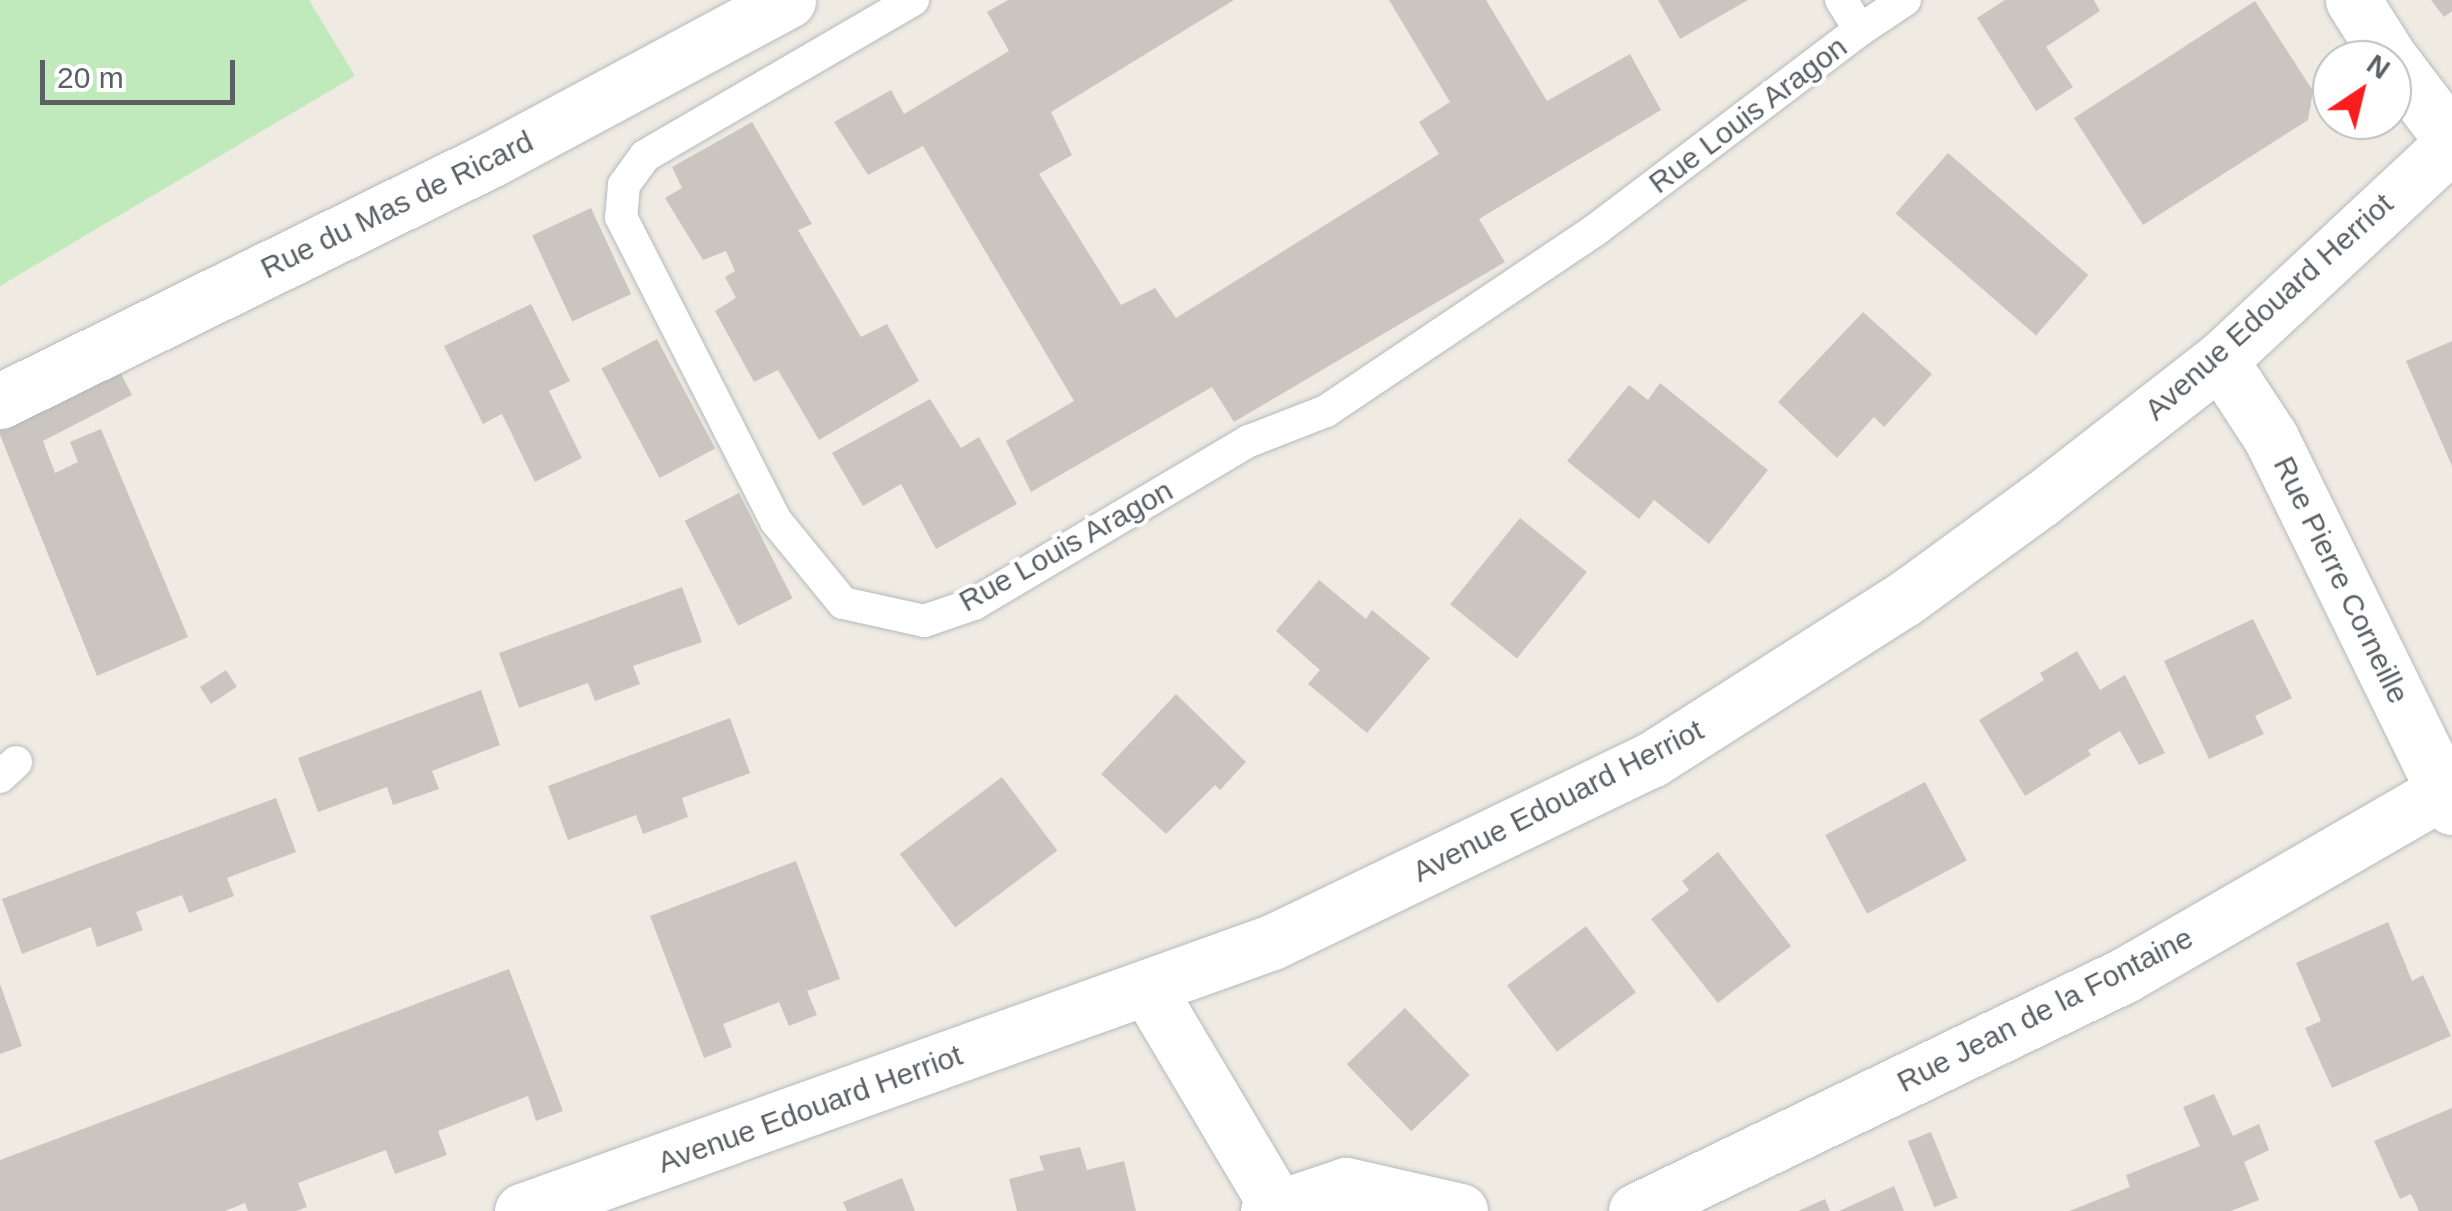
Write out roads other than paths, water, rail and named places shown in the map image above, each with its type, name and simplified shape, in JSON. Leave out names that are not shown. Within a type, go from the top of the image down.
[{"type":"street","name":"Rue du Mas de Ricard","points":[[0,401],[492,159],[788,0]]},
{"type":"street","points":[[2354,0],[2379,40]]},
{"type":"street","points":[[2412,88],[2452,142]]},
{"type":"street","name":"Avenue Edouard Herriot","points":[[522,1211],[1272,942],[1651,760],[1904,599],[2220,360],[2452,142]]},
{"type":"street","name":"Rue Pierre Corneille","points":[[2220,360],[2271,438],[2445,779]]},
{"type":"street","name":"Rue Jean de la Fontaine","points":[[1636,1211],[2126,976],[2445,779]]},
{"type":"street","points":[[1148,989],[1273,1209],[1346,1185],[1460,1211]]},
{"type":"lane","name":"Rue Louis Aragon","points":[[913,0],[645,156],[624,185],[621,218],[776,522],[843,604],[924,621],[974,604],[1249,441],[1326,412],[1594,231],[1905,0]]},
{"type":"lane","name":"Rue Louis Aragon","points":[[1841,0],[1860,30]]}]
